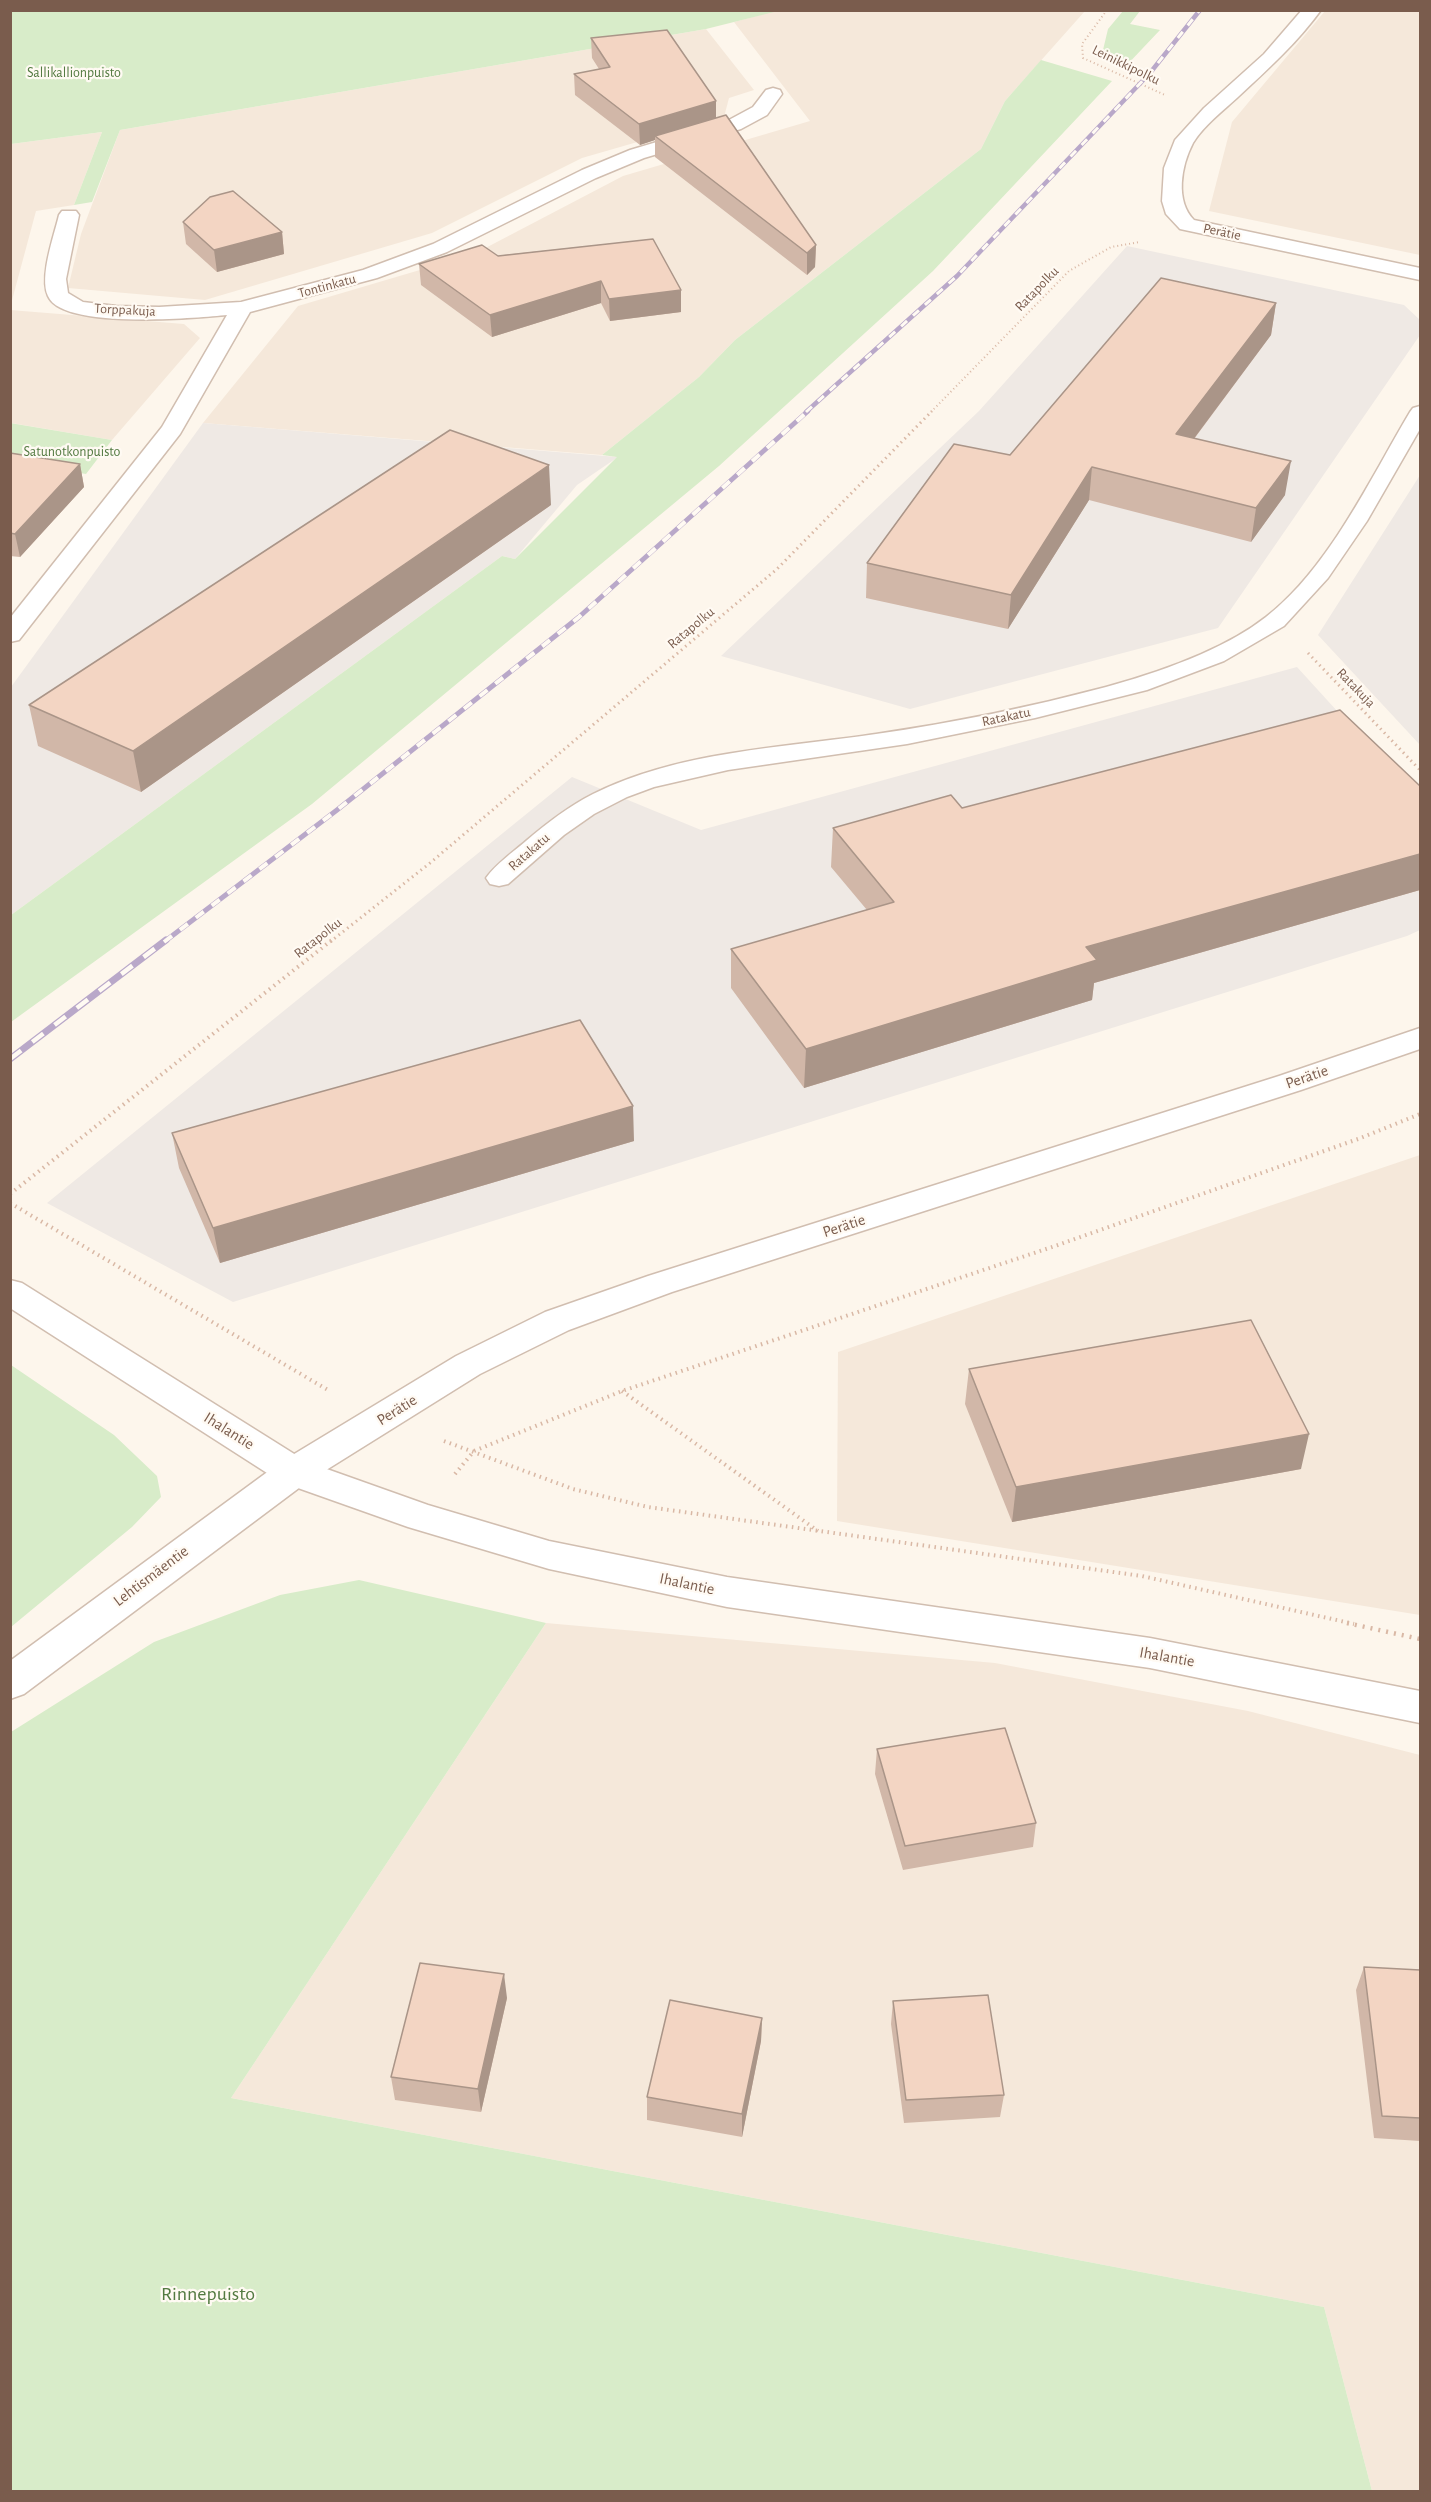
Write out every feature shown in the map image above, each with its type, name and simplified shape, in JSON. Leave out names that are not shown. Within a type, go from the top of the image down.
[{"type":"street","name":"Perätie","points":[[1312,10],[1270,58],[1211,112],[1185,140],[1174,168],[1172,201],[1176,214],[1187,225],[1420,274]]},
{"type":"street","name":"Tontinkatu","points":[[242,308],[370,274],[440,248],[588,174],[637,154],[734,125],[760,111],[772,94]]},
{"type":"street","name":"Torppakuja","points":[[69,215],[55,279],[58,296],[77,307],[118,312],[242,308]]},
{"type":"street","points":[[10,635],[172,429],[242,308]]},
{"type":"street","name":"Perätie","points":[[294,1472],[468,1365],[557,1321],[660,1284],[1290,1083],[1420,1038]]},
{"type":"street","name":"Ihalantie","points":[[10,1293],[294,1472],[420,1517],[549,1555],[727,1592],[1150,1653],[1420,1707]]},
{"type":"street","name":"Lehtismäentie","points":[[10,1683],[177,1556],[294,1472]]},
{"type":"lane","name":"Ratakatu","points":[[499,878],[564,822],[615,793],[676,772],[753,757],[843,746],[949,729],[1112,693],[1184,671],[1231,649],[1277,620],[1308,589],[1333,556],[1420,412]]},
{"type":"path","name":"Leinikkipolku","points":[[1107,10],[1083,44],[1083,58],[1139,86],[1211,112]]},
{"type":"path","name":"Ratapolku","points":[[10,1194],[430,863],[777,569],[1069,271],[1097,252],[1129,242],[1150,243]]},
{"type":"path","name":"Ratakuja","points":[[1277,620],[1420,770]]},
{"type":"path","points":[[474,1451],[622,1391],[1058,1245],[1358,1139],[1420,1114]]},
{"type":"path","points":[[10,1203],[379,1420],[474,1451],[573,1489],[648,1507],[1142,1576],[1420,1639]]},
{"type":"path","points":[[622,1391],[819,1532]]},
{"type":"shaded area","points":[[778,10],[1085,11],[1005,101],[981,149],[735,340],[699,377],[602,455],[203,423],[298,306],[474,254],[623,176],[810,121],[734,22]]},
{"type":"shaded area","points":[[1325,11],[1420,11],[1420,255],[1209,211],[1232,122]]},
{"type":"shaded area","points":[[706,29],[754,90],[729,98],[724,117],[582,158],[432,233],[205,300],[68,288],[81,234],[120,130]]},
{"type":"shaded area","points":[[102,132],[74,205],[36,211],[11,304],[11,144]]},
{"type":"shaded area","points":[[1127,246],[1404,305],[1420,320],[1420,335],[1218,628],[910,709],[721,656],[979,411]]},
{"type":"shaded area","points":[[10,310],[184,324],[200,338],[112,440],[11,423]]},
{"type":"shaded area","points":[[203,423],[618,457],[577,485],[515,559],[502,556],[11,915],[11,687]]},
{"type":"shaded area","points":[[1420,475],[1420,745],[1318,635]]},
{"type":"shaded area","points":[[1297,667],[1420,802],[1420,930],[1407,936],[233,1302],[47,1203],[572,777],[701,830]]},
{"type":"shaded area","points":[[1420,1155],[1420,1615],[837,1521],[838,1352]]},
{"type":"shaded area","points":[[546,1623],[995,1663],[1248,1711],[1420,1755],[1420,2491],[1372,2491],[1324,2307],[231,2098]]},
{"type":"green space","name":"Sallikallionpuisto","points":[[10,11],[778,11],[706,29],[120,130],[92,202],[74,205],[102,132],[11,144]]},
{"type":"green space","points":[[1123,11],[1140,11],[1130,24],[1160,30],[1125,67],[1103,50],[1108,29]]},
{"type":"green space","points":[[1041,60],[1112,81],[933,271],[719,466],[312,804],[11,1022],[11,915],[502,556],[515,559],[617,457],[602,455],[699,377],[735,340],[981,149],[1005,101]]},
{"type":"green space","name":"Satunotkonpuisto","points":[[10,423],[112,440],[86,474],[11,461]]},
{"type":"green space","points":[[11,1365],[114,1435],[157,1476],[161,1497],[132,1527],[11,1627]]},
{"type":"green space","name":"Rinnepuisto","points":[[359,1580],[546,1623],[231,2098],[1324,2307],[1372,2491],[11,2491],[11,1732],[154,1642],[280,1595]]},
{"type":"building","points":[[667,30],[716,101],[639,124],[574,74],[610,67],[591,38]]},
{"type":"building","points":[[726,115],[816,245],[807,253],[655,136]]},
{"type":"building","points":[[233,191],[282,232],[214,250],[183,222],[210,197]]},
{"type":"building","points":[[653,239],[681,290],[609,299],[601,281],[490,315],[419,264],[482,245],[498,256]]},
{"type":"building","points":[[1161,278],[1276,303],[1176,434],[1291,461],[1256,508],[1092,467],[1011,595],[867,563],[954,444],[1010,455]]},
{"type":"building","points":[[450,430],[549,465],[133,751],[29,705]]},
{"type":"building","points":[[10,453],[80,464],[15,534],[10,533]]},
{"type":"building","points":[[1340,710],[1420,786],[1420,854],[1086,947],[1097,960],[806,1049],[731,949],[894,902],[833,828],[951,795],[962,808]]},
{"type":"building","points":[[580,1020],[633,1106],[213,1228],[172,1133]]},
{"type":"building","points":[[1251,1320],[1309,1434],[1016,1487],[969,1369]]},
{"type":"building","points":[[1005,1728],[1036,1823],[905,1846],[877,1749]]},
{"type":"building","points":[[420,1963],[504,1974],[478,2089],[391,2077]]},
{"type":"building","points":[[1364,1967],[1420,1970],[1420,2118],[1382,2116]]},
{"type":"building","points":[[988,1995],[1004,2095],[906,2100],[893,2001]]},
{"type":"building","points":[[670,2000],[762,2018],[742,2114],[647,2097]]},
{"type":"railway","points":[[806,412],[957,276],[1150,73],[1200,10]]},
{"type":"railway","points":[[164,942],[337,810],[579,617],[808,411]]},
{"type":"railway","points":[[10,1059],[166,940]]}]
